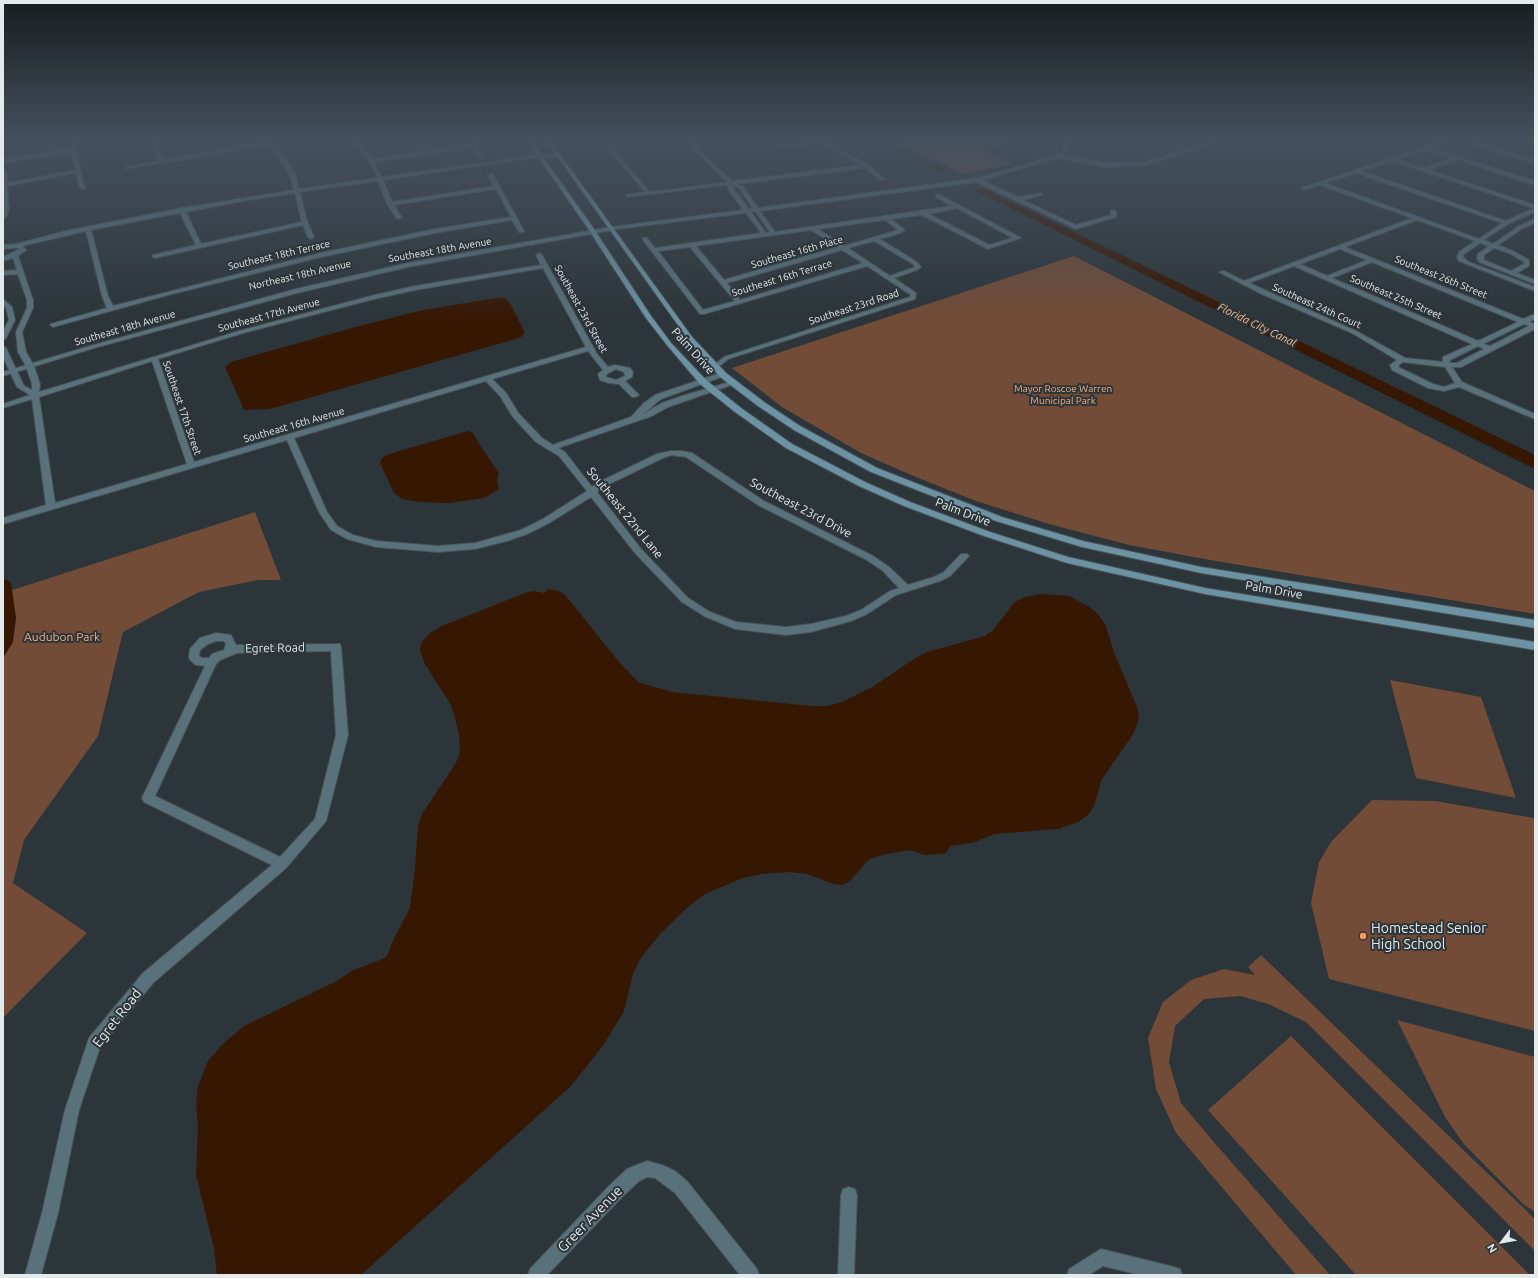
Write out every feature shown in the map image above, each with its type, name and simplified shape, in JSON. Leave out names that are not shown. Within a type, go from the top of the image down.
[{"type":"main road","name":"Palm Drive","points":[[572,202],[592,230],[648,317],[669,344],[703,382],[738,410],[790,446],[862,484],[907,504],[987,534],[1067,560],[1206,591],[1535,646]]},
{"type":"main road","name":"Palm Drive","points":[[592,202],[670,312],[723,375],[761,404],[798,428],[874,470],[1007,521],[1082,544],[1201,570],[1535,624]]},
{"type":"street","points":[[4,214],[6,202]]},
{"type":"street","points":[[3,247],[16,246],[182,211],[239,202]]},
{"type":"street","points":[[299,202],[305,223],[311,237]]},
{"type":"street","points":[[399,218],[390,204],[405,202]]},
{"type":"street","points":[[505,202],[521,231]]},
{"type":"street","points":[[741,202],[765,235]]},
{"type":"street","points":[[752,202],[774,234]]},
{"type":"street","name":"Southeast 18th Avenue","points":[[755,206],[787,202]]},
{"type":"street","name":"Southeast 18th Avenue","points":[[693,211],[792,202]]},
{"type":"street","points":[[923,213],[988,247],[1018,238],[949,202]]},
{"type":"street","points":[[1023,202],[1076,227],[1114,216],[1113,211]]},
{"type":"street","points":[[1372,202],[1513,253],[1527,262],[1527,265],[1511,273]]},
{"type":"street","points":[[1444,202],[1506,223]]},
{"type":"street","points":[[1519,202],[1535,207]]},
{"type":"street","points":[[645,239],[654,250],[923,213],[958,206]]},
{"type":"street","name":"Southeast 18th Avenue","points":[[8,369],[303,289],[408,265],[592,230],[745,207]]},
{"type":"street","points":[[1535,210],[1506,223],[1461,253],[1460,257],[1461,260],[1535,289]]},
{"type":"street","points":[[182,211],[199,246]]},
{"type":"street","name":"Southeast 18th Avenue","points":[[610,227],[679,213]]},
{"type":"street","name":"Southeast 18th Terrace","points":[[53,325],[321,255],[435,231],[514,218]]},
{"type":"street","name":"Southeast 16th Place","points":[[723,282],[900,232],[902,230],[886,218]]},
{"type":"street","points":[[1244,283],[1417,218]]},
{"type":"street","points":[[155,256],[305,223]]},
{"type":"street","points":[[1534,223],[1521,227],[1481,254],[1480,258],[1481,261],[1535,282]]},
{"type":"street","name":"Southeast 23rd Road","points":[[716,368],[722,360],[726,358],[913,298],[914,294],[812,228]]},
{"type":"street","points":[[16,246],[22,248],[88,230]]},
{"type":"street","points":[[88,230],[111,309]]},
{"type":"street","points":[[875,239],[915,263],[918,267],[889,278]]},
{"type":"street","points":[[692,245],[739,302]]},
{"type":"street","name":"Southeast 26th Street","points":[[1340,247],[1535,326]]},
{"type":"street","points":[[3,259],[21,252],[22,248]]},
{"type":"street","name":"Southeast 16th Terrace","points":[[654,250],[702,313],[867,264]]},
{"type":"street","points":[[15,255],[30,300],[30,308],[19,332],[22,352],[29,363],[36,384],[35,395],[51,507]]},
{"type":"street","name":"Southeast 23rd Street","points":[[539,255],[590,348],[601,365],[607,370],[602,374],[603,378],[613,382],[621,381]]},
{"type":"street","points":[[1327,278],[1372,260]]},
{"type":"street","name":"Southeast 25th Street","points":[[1294,264],[1490,349]]},
{"type":"street","name":"Southeast 17th Avenue","points":[[3,406],[241,332],[415,288],[545,266]]},
{"type":"street","points":[[3,273],[20,272]]},
{"type":"street","name":"Southeast 24th Court","points":[[1222,272],[1264,293],[1354,332],[1404,360],[1458,365],[1535,326]]},
{"type":"street","points":[[3,301],[9,307],[12,320],[3,338]]},
{"type":"street","points":[[1535,316],[1446,359],[1447,365],[1459,384],[1535,417]]},
{"type":"street","points":[[3,348],[8,369],[21,387],[35,395]]},
{"type":"street","name":"Southeast 16th Avenue","points":[[3,521],[590,348]]},
{"type":"street","name":"Southeast 17th Street","points":[[154,358],[191,465]]},
{"type":"street","name":"Southeast 23rd Road","points":[[708,358],[726,358]]},
{"type":"street","points":[[1404,360],[1397,362],[1394,365],[1395,368],[1431,386],[1444,389],[1459,384]]},
{"type":"street","points":[[607,370],[620,368],[627,370],[629,372],[628,377],[621,381],[635,395]]},
{"type":"street","points":[[3,374],[8,369]]},
{"type":"street","points":[[632,420],[647,405],[658,397],[723,375]]},
{"type":"street","name":"Southeast 22nd Lane","points":[[487,378],[503,395],[516,415],[539,440],[562,454],[638,551],[685,600],[707,614],[735,625],[786,631],[811,628],[848,619],[864,612],[893,593],[937,579],[947,574],[964,556]]},
{"type":"street","points":[[551,448],[649,414],[665,405],[732,383]]},
{"type":"street","points":[[289,436],[323,512],[334,528],[350,537],[376,544],[438,549],[475,546],[524,532],[592,492]]},
{"type":"street","name":"Southeast 23rd Drive","points":[[592,492],[600,485],[660,456],[671,453],[689,455],[761,503],[870,558],[886,569],[906,589]]},
{"type":"street","points":[[228,652],[231,644],[230,640],[227,638],[216,637],[204,641],[195,649],[194,657],[200,662],[212,662],[148,798],[282,864]]},
{"type":"street","name":"Egret Road","points":[[33,1275],[50,1214],[72,1110],[94,1043],[148,978],[282,864],[320,821],[342,736],[336,647],[236,649],[220,655],[212,662]]},
{"type":"street","name":"Greer Avenue","points":[[536,1275],[627,1180],[633,1175],[647,1169],[657,1170],[669,1177],[681,1187],[751,1275]]},
{"type":"street","points":[[846,1275],[849,1195]]},
{"type":"street","points":[[1075,1275],[1101,1257],[1174,1275]]},
{"type":"green space","name":"Mayor Roscoe Warren Municipal Park","points":[[1074,256],[1535,491],[1535,614],[1210,560],[1129,545],[1049,524],[976,501],[861,453],[782,407],[732,368]]},
{"type":"green space","name":"Audubon Park","points":[[255,512],[281,580],[258,580],[199,592],[123,632],[98,736],[24,840],[13,883],[87,933],[3,1018],[3,593]]},
{"type":"green space","points":[[1390,680],[1481,697],[1516,798],[1416,778]]},
{"type":"green space","points":[[1372,800],[1435,801],[1534,818],[1535,1031],[1329,979],[1311,903],[1319,862],[1331,842]]},
{"type":"green space","points":[[1261,955],[1535,1219],[1535,1251],[1306,1022],[1268,1004],[1240,996],[1204,999],[1175,1026],[1169,1062],[1181,1103],[1330,1275],[1296,1275],[1176,1133],[1156,1089],[1148,1038],[1163,1002],[1191,980],[1224,969],[1255,975],[1248,967]]},
{"type":"green space","points":[[1397,1020],[1535,1057],[1535,1212],[1523,1204],[1463,1143],[1445,1117]]},
{"type":"green space","points":[[1291,1036],[1530,1275],[1356,1275],[1208,1110]]},
{"type":"water","name":"Florida City Canal","points":[[997,202],[1011,202],[1535,455],[1535,469]]},
{"type":"water","points":[[504,298],[510,303],[524,331],[524,335],[519,338],[277,407],[269,409],[244,410],[225,367],[234,361],[367,324],[423,310]]},
{"type":"water","points":[[468,431],[473,433],[499,474],[497,480],[499,489],[484,498],[449,503],[419,502],[402,499],[394,493],[380,463],[382,458],[389,454]]},
{"type":"water","points":[[3,579],[8,580],[11,583],[16,618],[13,642],[3,658]]},
{"type":"water","points":[[549,589],[559,591],[566,596],[619,662],[638,682],[672,692],[811,706],[828,706],[842,702],[874,686],[927,652],[985,636],[993,630],[1015,602],[1025,597],[1041,594],[1069,596],[1088,606],[1098,614],[1105,624],[1115,655],[1137,707],[1139,718],[1134,733],[1102,779],[1094,806],[1088,815],[1078,822],[1058,829],[994,834],[975,842],[950,846],[946,853],[925,855],[910,850],[886,854],[869,859],[851,880],[843,885],[833,884],[808,874],[789,872],[762,874],[743,878],[705,894],[688,907],[660,934],[640,959],[633,974],[624,1011],[604,1044],[571,1086],[361,1275],[217,1275],[214,1248],[196,1175],[198,1127],[196,1104],[198,1086],[208,1061],[224,1043],[244,1026],[335,982],[354,970],[385,958],[388,954],[410,908],[418,825],[422,814],[456,763],[460,751],[459,735],[451,705],[425,664],[420,651],[422,642],[430,633],[442,626],[525,593],[534,591],[544,593]]},
{"type":"place","name":"Homestead Senior High School","points":[[1363,936]]}]
